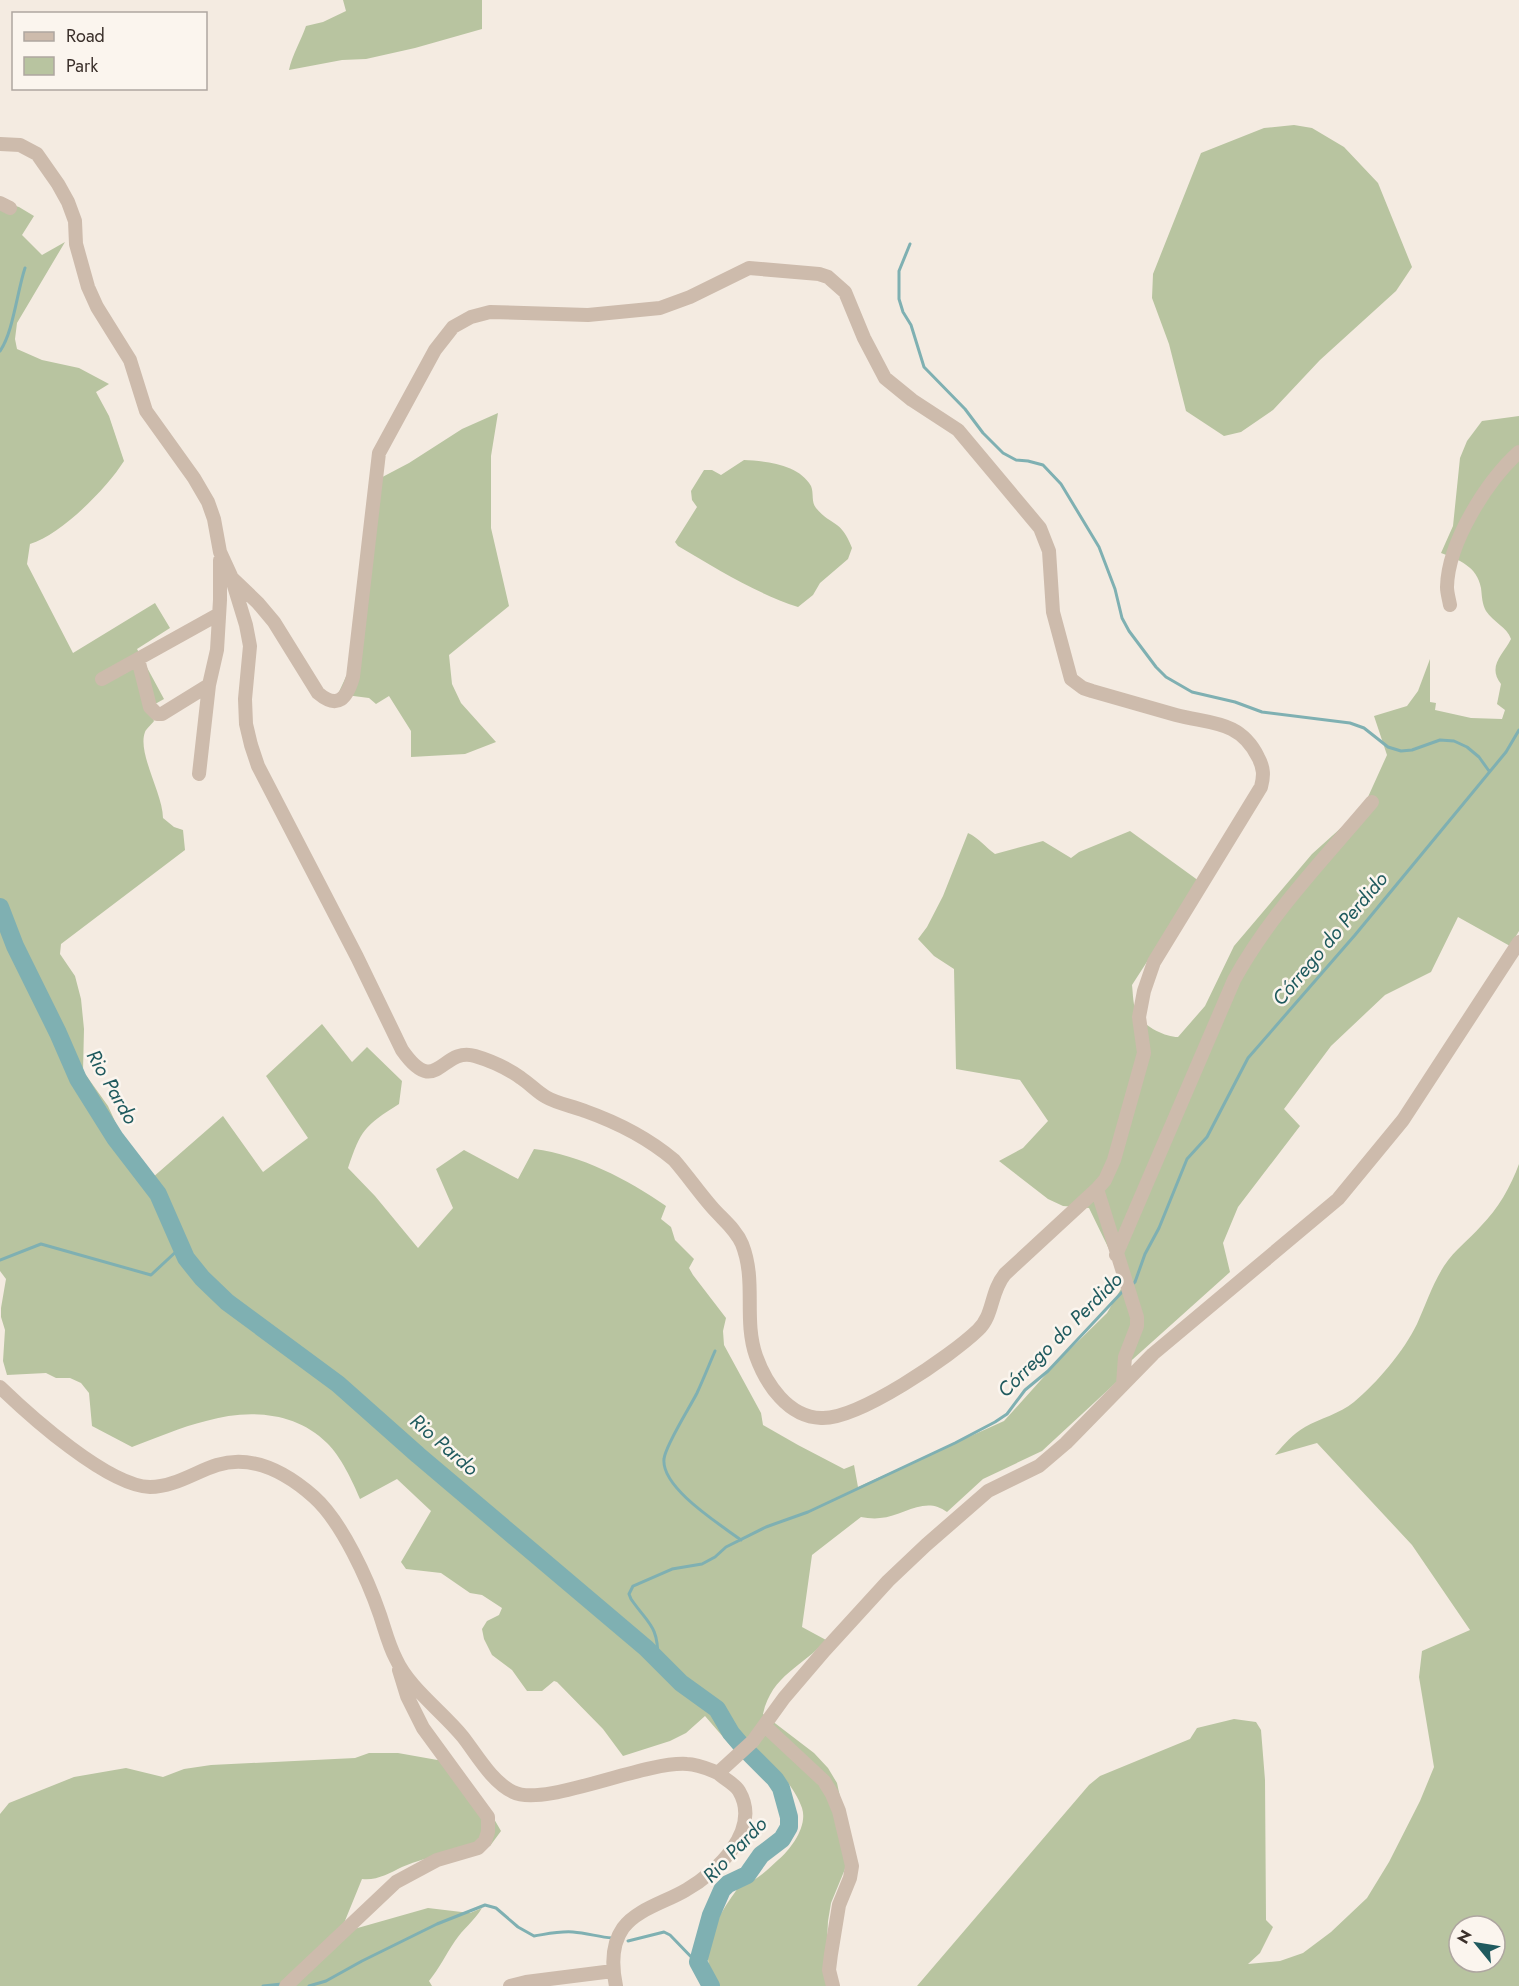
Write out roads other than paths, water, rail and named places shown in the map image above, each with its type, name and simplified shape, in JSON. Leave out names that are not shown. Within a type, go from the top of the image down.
[{"type":"street","points":[[0,144],[20,145],[37,154],[68,202],[75,221],[76,244],[88,287],[97,307],[130,360],[146,411],[194,478],[208,502],[214,519],[220,552],[219,614],[199,774]]},
{"type":"street","points":[[220,552],[231,576],[250,646],[245,699],[246,724],[258,766],[357,957],[402,1050],[412,1063],[425,1072],[434,1071],[458,1056],[468,1054],[483,1058],[508,1070],[548,1098],[601,1117],[662,1150],[674,1160],[741,1241],[749,1264],[749,1310],[756,1354],[767,1381],[778,1396],[792,1407],[821,1419],[838,1416],[891,1393],[930,1368],[977,1331],[988,1317],[995,1289],[1005,1274],[1105,1180],[1114,1160],[1144,1053],[1139,1017],[1154,962],[1261,787],[1264,777],[1263,766],[1255,749],[1245,737],[1232,728],[1092,691],[1083,688],[1071,679],[1053,612],[1050,551],[1040,528],[958,430],[912,400],[885,378],[844,292],[837,283],[819,274],[749,268],[690,297],[660,308],[588,315],[490,312],[471,317],[453,327],[435,350],[379,453],[353,677],[350,689],[344,698],[335,702],[327,701],[318,693],[274,622],[231,576]]},
{"type":"street","points":[[1450,605],[1447,587],[1451,562],[1468,519],[1481,496],[1505,464],[1519,452]]},
{"type":"street","points":[[102,680],[219,614]]},
{"type":"street","points":[[138,659],[150,707],[157,714],[162,714],[209,685]]},
{"type":"street","points":[[1116,1255],[1234,980],[1247,955],[1269,924],[1372,802]]},
{"type":"street","points":[[718,1773],[753,1742],[784,1698],[825,1650],[888,1581],[919,1552],[988,1491],[1039,1466],[1066,1443],[1162,1346],[1338,1199],[1403,1120],[1519,942]]},
{"type":"street","points":[[1097,1189],[1137,1317],[1137,1326],[1125,1357],[1123,1384]]},
{"type":"street","points":[[0,1387],[96,1467],[121,1479],[149,1487],[169,1483],[217,1465],[237,1461],[259,1464],[293,1480],[316,1499],[335,1521],[367,1584],[414,1711],[423,1728],[488,1817],[488,1832],[485,1841],[478,1848],[437,1860],[396,1882],[286,1986]]},
{"type":"street","points":[[396,1659],[404,1673],[455,1727],[497,1780],[511,1792],[522,1796],[547,1795],[666,1764],[703,1767],[718,1773],[738,1790],[742,1801],[745,1826],[738,1840],[717,1866],[687,1889],[633,1918],[623,1928],[613,1954],[616,1986]]},
{"type":"street","points":[[765,1726],[824,1781],[839,1810],[852,1866],[850,1878],[839,1905],[831,1953],[829,1970],[833,1986]]},
{"type":"street","points":[[510,1986],[613,1971]]},
{"type":"waterway","points":[[910,244],[899,271],[899,299],[903,312],[911,325],[924,367],[1003,453],[1016,460],[1043,465],[1061,484],[1099,547],[1115,589],[1122,618],[1129,631],[1166,677],[1192,692],[1235,702],[1262,712],[1350,723],[1364,728],[1388,747],[1401,751],[1412,750],[1440,740],[1454,741],[1467,747],[1479,757],[1489,771]]},
{"type":"waterway","points":[[0,351],[12,323],[25,268]]},
{"type":"waterway","name":"Córrego do Perdido","points":[[1131,1285],[1135,1282],[1187,1159],[1207,1137],[1248,1058],[1355,935],[1506,752],[1519,730]]},
{"type":"waterway","name":"Rio Pardo","points":[[0,907],[15,946],[78,1079],[115,1138],[158,1194],[186,1258],[202,1278],[227,1302],[338,1384],[418,1455],[646,1648],[681,1683],[717,1709],[731,1733],[781,1788],[789,1817],[789,1827],[782,1839],[761,1855],[747,1875],[728,1884],[722,1890],[711,1915],[698,1962],[711,1986]]},
{"type":"waterway","points":[[0,1260],[41,1244],[151,1275],[181,1247]]},
{"type":"waterway","name":"Córrego do Perdido","points":[[658,1659],[654,1632],[629,1594],[633,1586],[672,1569],[702,1564],[715,1557],[726,1547],[766,1527],[808,1512],[995,1422],[1007,1414],[1025,1390],[1048,1371],[1123,1291]]},
{"type":"waterway","points":[[715,1351],[664,1459],[672,1482],[682,1493],[694,1505],[741,1540]]},
{"type":"waterway","points":[[309,1986],[326,1981],[437,1924],[485,1905],[496,1908],[518,1927],[534,1936],[568,1932],[612,1938]]},
{"type":"waterway","points":[[628,1941],[664,1932],[670,1935],[698,1964]]},
{"type":"waterway","points":[[263,1986],[282,1984]]}]
